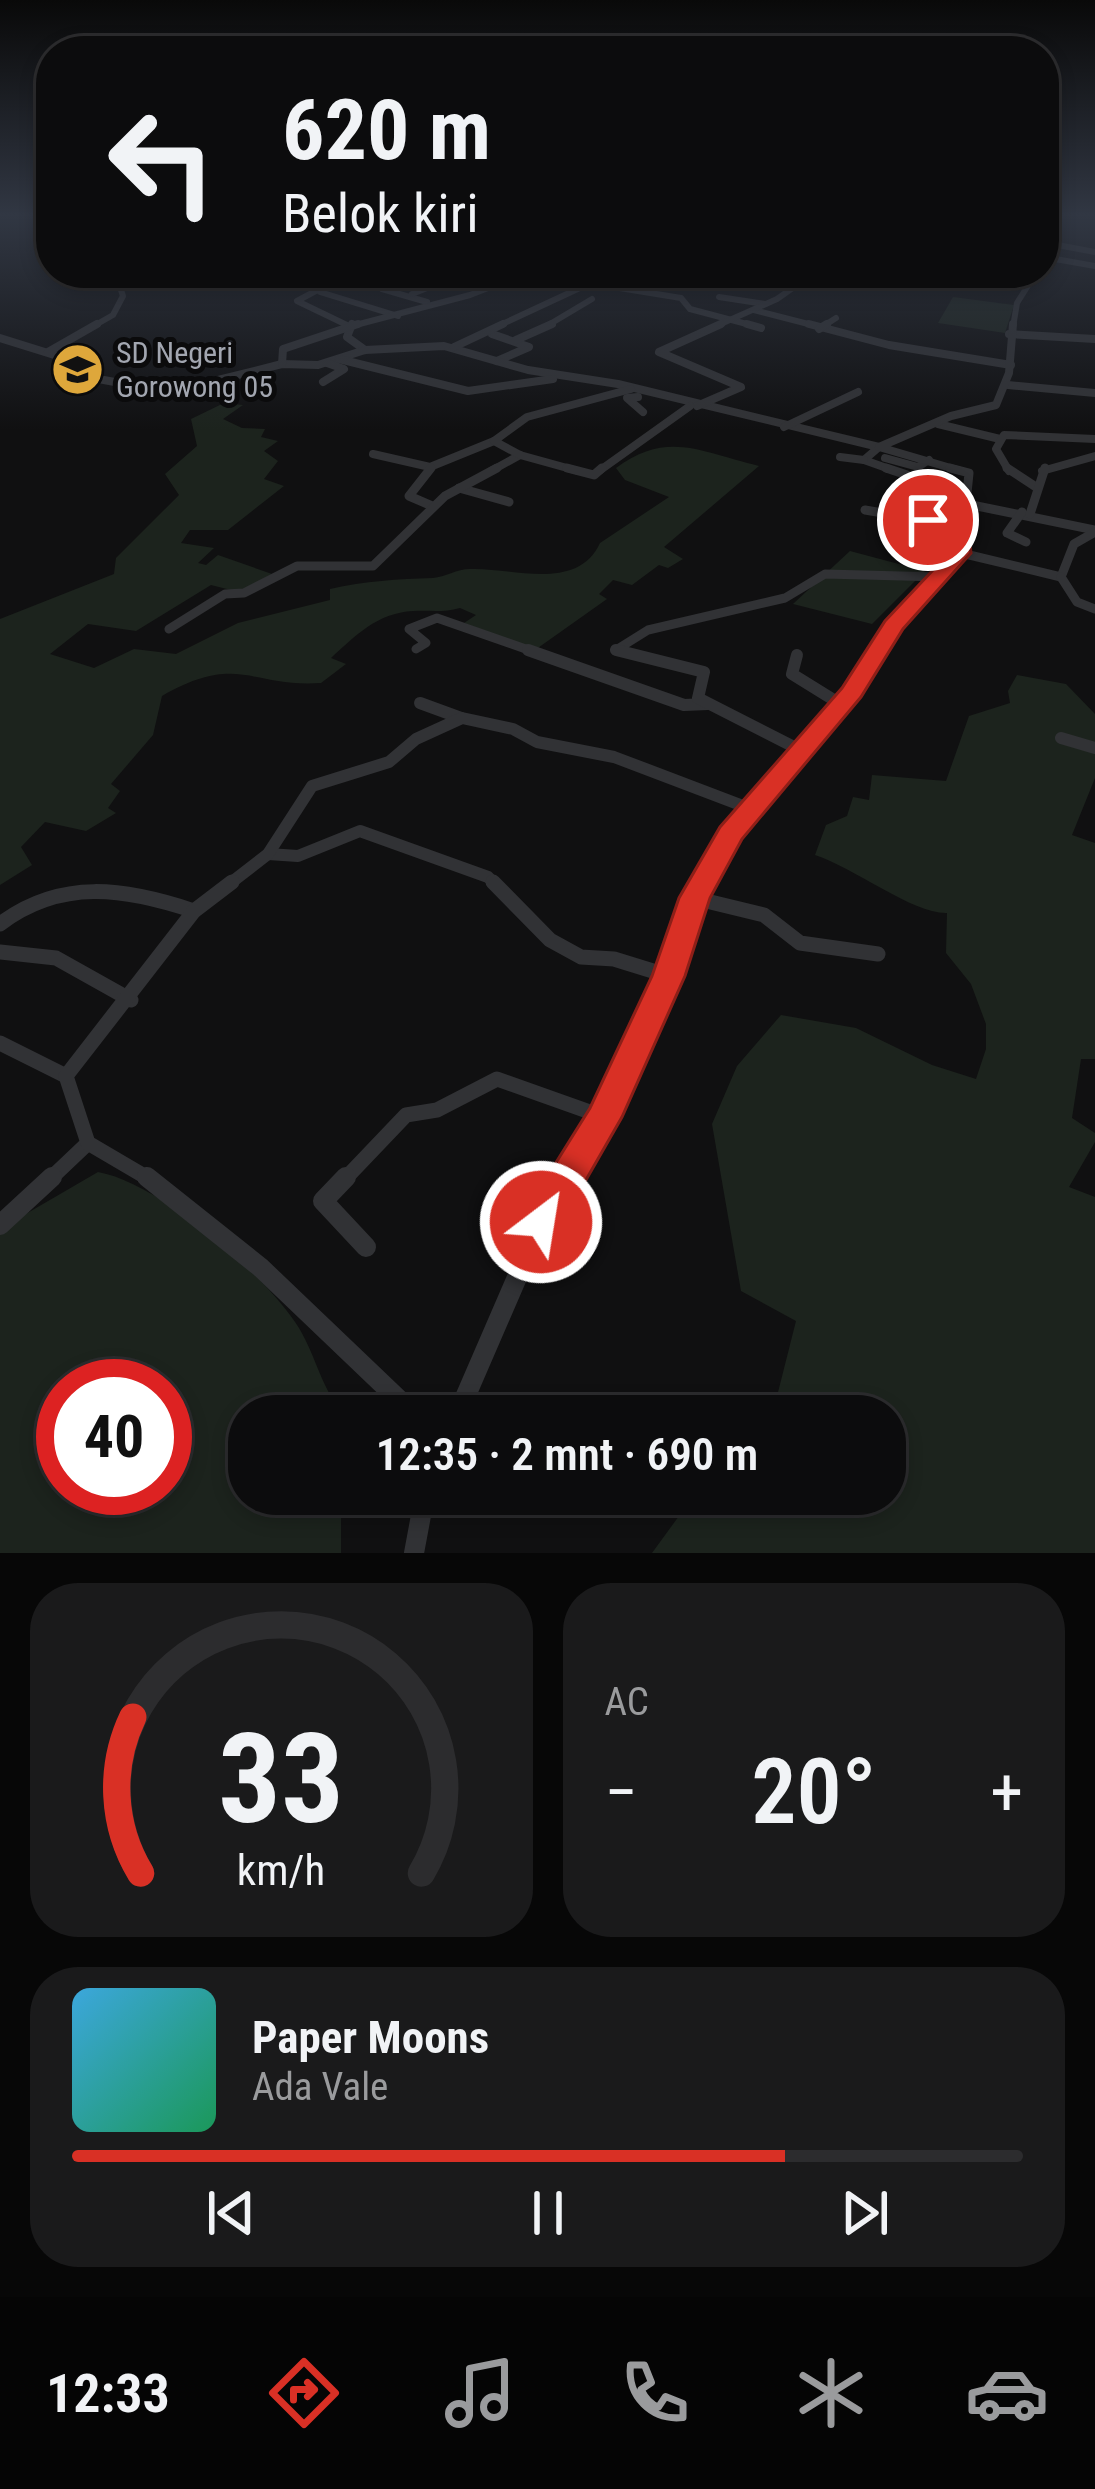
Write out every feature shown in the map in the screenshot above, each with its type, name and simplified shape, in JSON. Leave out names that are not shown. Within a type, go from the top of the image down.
[{"type":"street","points":[[48,352],[113,314],[124,296],[120,288]]},
{"type":"street","points":[[325,288],[297,301],[352,324]]},
{"type":"street","points":[[412,294],[427,288]]},
{"type":"street","points":[[282,364],[283,350],[352,324],[399,316],[428,302],[489,288]]},
{"type":"street","points":[[327,363],[365,350],[453,347],[583,288]]},
{"type":"street","points":[[627,288],[681,298],[690,309],[761,328]]},
{"type":"street","points":[[494,441],[520,455],[594,475],[622,449],[693,406],[741,387],[729,377],[658,354],[791,288]]},
{"type":"street","points":[[869,461],[959,410],[996,405],[1008,385],[1009,334],[1025,288]]},
{"type":"street","points":[[362,302],[382,289],[428,302]]},
{"type":"street","points":[[318,292],[399,316]]},
{"type":"street","points":[[719,298],[766,304]]},
{"type":"street","points":[[516,340],[564,319],[565,312],[592,299]]},
{"type":"street","points":[[754,310],[819,329],[1011,365]]},
{"type":"street","points":[[819,329],[836,318]]},
{"type":"street","points":[[352,324],[347,337],[365,350]]},
{"type":"street","points":[[489,333],[529,346],[496,362]]},
{"type":"street","points":[[1009,334],[1095,339]]},
{"type":"street","points":[[0,338],[80,364],[93,378],[131,385],[210,382],[282,364],[327,363],[344,369],[323,382]]},
{"type":"street","points":[[453,347],[496,362],[632,389],[969,473],[962,503],[961,553],[893,626],[842,704],[751,809],[694,898],[669,976],[604,1117],[541,1222],[466,1395]]},
{"type":"street","points":[[338,358],[468,391],[566,377]]},
{"type":"street","points":[[1008,385],[1095,393]]},
{"type":"street","points":[[373,454],[430,467],[494,441],[527,417],[632,389]]},
{"type":"street","points":[[784,427],[858,392]]},
{"type":"street","points":[[644,412],[627,398],[651,396]]},
{"type":"street","points":[[938,424],[1000,439],[1016,434],[1095,439]]},
{"type":"street","points":[[1000,439],[996,449],[1001,461],[1036,487]]},
{"type":"street","points":[[169,628],[225,594],[244,593],[297,566],[347,570],[373,566],[432,506],[520,455]]},
{"type":"street","points":[[1026,542],[1007,533],[1026,513],[1043,468],[1095,456]]},
{"type":"street","points":[[840,457],[869,461],[907,476]]},
{"type":"street","points":[[430,467],[434,470],[414,483],[409,496],[432,506]]},
{"type":"street","points":[[459,488],[509,502]]},
{"type":"street","points":[[896,515],[902,495]]},
{"type":"street","points":[[962,503],[1095,531]]},
{"type":"street","points":[[865,510],[960,526]]},
{"type":"street","points":[[1061,577],[1074,544],[1095,531]]},
{"type":"street","points":[[961,553],[1061,577],[1077,602],[1095,609]]},
{"type":"street","points":[[802,752],[696,695],[706,679],[704,672],[616,650],[648,630],[785,598],[825,574],[941,577]]},
{"type":"street","points":[[416,649],[427,643],[410,628],[437,618],[684,705],[710,704]]},
{"type":"street","points":[[797,655],[792,674],[842,704]]},
{"type":"street","points":[[420,703],[514,729],[545,744],[614,757],[751,809]]},
{"type":"street","points":[[65,1076],[130,1000],[194,911],[268,854],[312,786],[389,762],[416,739],[462,718]]},
{"type":"street","points":[[1061,738],[1095,748]]},
{"type":"street","points":[[268,854],[302,858],[346,832],[360,831],[488,878],[550,940],[580,957],[614,958],[669,976]]},
{"type":"street","points":[[0,924],[34,901],[79,888],[140,894],[194,911]]},
{"type":"street","points":[[694,898],[764,915],[800,944],[878,954]]},
{"type":"street","points":[[0,952],[56,958],[130,1000]]},
{"type":"street","points":[[0,1043],[65,1076],[88,1143],[126,1160],[232,1240],[394,1395]]},
{"type":"street","points":[[366,1247],[323,1201],[406,1115],[438,1115],[482,1083],[497,1079],[604,1117]]},
{"type":"street","points":[[0,1225],[88,1143]]},
{"type":"street","points":[[414,1553],[421,1515]]},
{"type":"shaded area","points":[[953,297],[1014,305],[1005,333],[938,323]]},
{"type":"shaded area","points":[[224,403],[243,405],[223,419],[242,428],[265,429],[261,437],[278,441],[264,451],[278,461],[264,479],[284,486],[228,530],[190,530],[181,543],[214,548],[198,563],[206,565],[218,555],[272,574],[239,592],[211,585],[136,631],[88,624],[50,654],[94,668],[134,649],[176,654],[238,623],[330,600],[330,589],[356,584],[433,578],[470,569],[559,573],[576,568],[600,543],[669,497],[625,480],[616,468],[635,456],[685,448],[759,466],[664,547],[683,559],[668,568],[659,565],[632,585],[613,580],[599,594],[607,599],[535,650],[464,623],[476,615],[460,608],[413,611],[388,616],[358,634],[331,658],[346,664],[321,683],[228,674],[188,683],[162,696],[153,735],[111,784],[120,791],[108,808],[116,813],[86,831],[45,822],[21,847],[32,865],[0,885],[0,619],[114,574],[116,558],[179,495],[165,474],[197,446],[191,419]]},
{"type":"shaded area","points":[[850,551],[925,571],[872,624],[793,604]]},
{"type":"shaded area","points":[[1017,675],[1066,684],[1095,714],[1095,778],[1072,835],[1095,843],[1095,1059],[1081,1059],[1072,1118],[1095,1133],[1095,1142],[1069,1187],[1095,1197],[1095,1553],[652,1553],[680,1515],[906,1515],[906,1395],[777,1395],[796,1321],[741,1291],[712,1124],[737,1066],[781,1015],[856,1028],[932,1065],[976,1079],[986,1049],[986,1024],[971,984],[946,953],[947,913],[901,899],[815,855],[826,825],[847,816],[853,797],[869,800],[872,775],[946,781],[969,716],[1010,703],[1008,691]]},
{"type":"shaded area","points":[[98,1172],[151,1194],[209,1234],[262,1283],[299,1328],[331,1395],[228,1395],[228,1515],[341,1515],[341,1553],[0,1553],[0,1229]]},
{"type":"place","name":"SD Negeri Gorowong 05","points":[[77,369]]},
{"type":"route","points":[[541,1222],[604,1117],[669,976],[694,898],[730,834],[852,692],[893,626],[961,553],[960,526],[928,520]]}]
